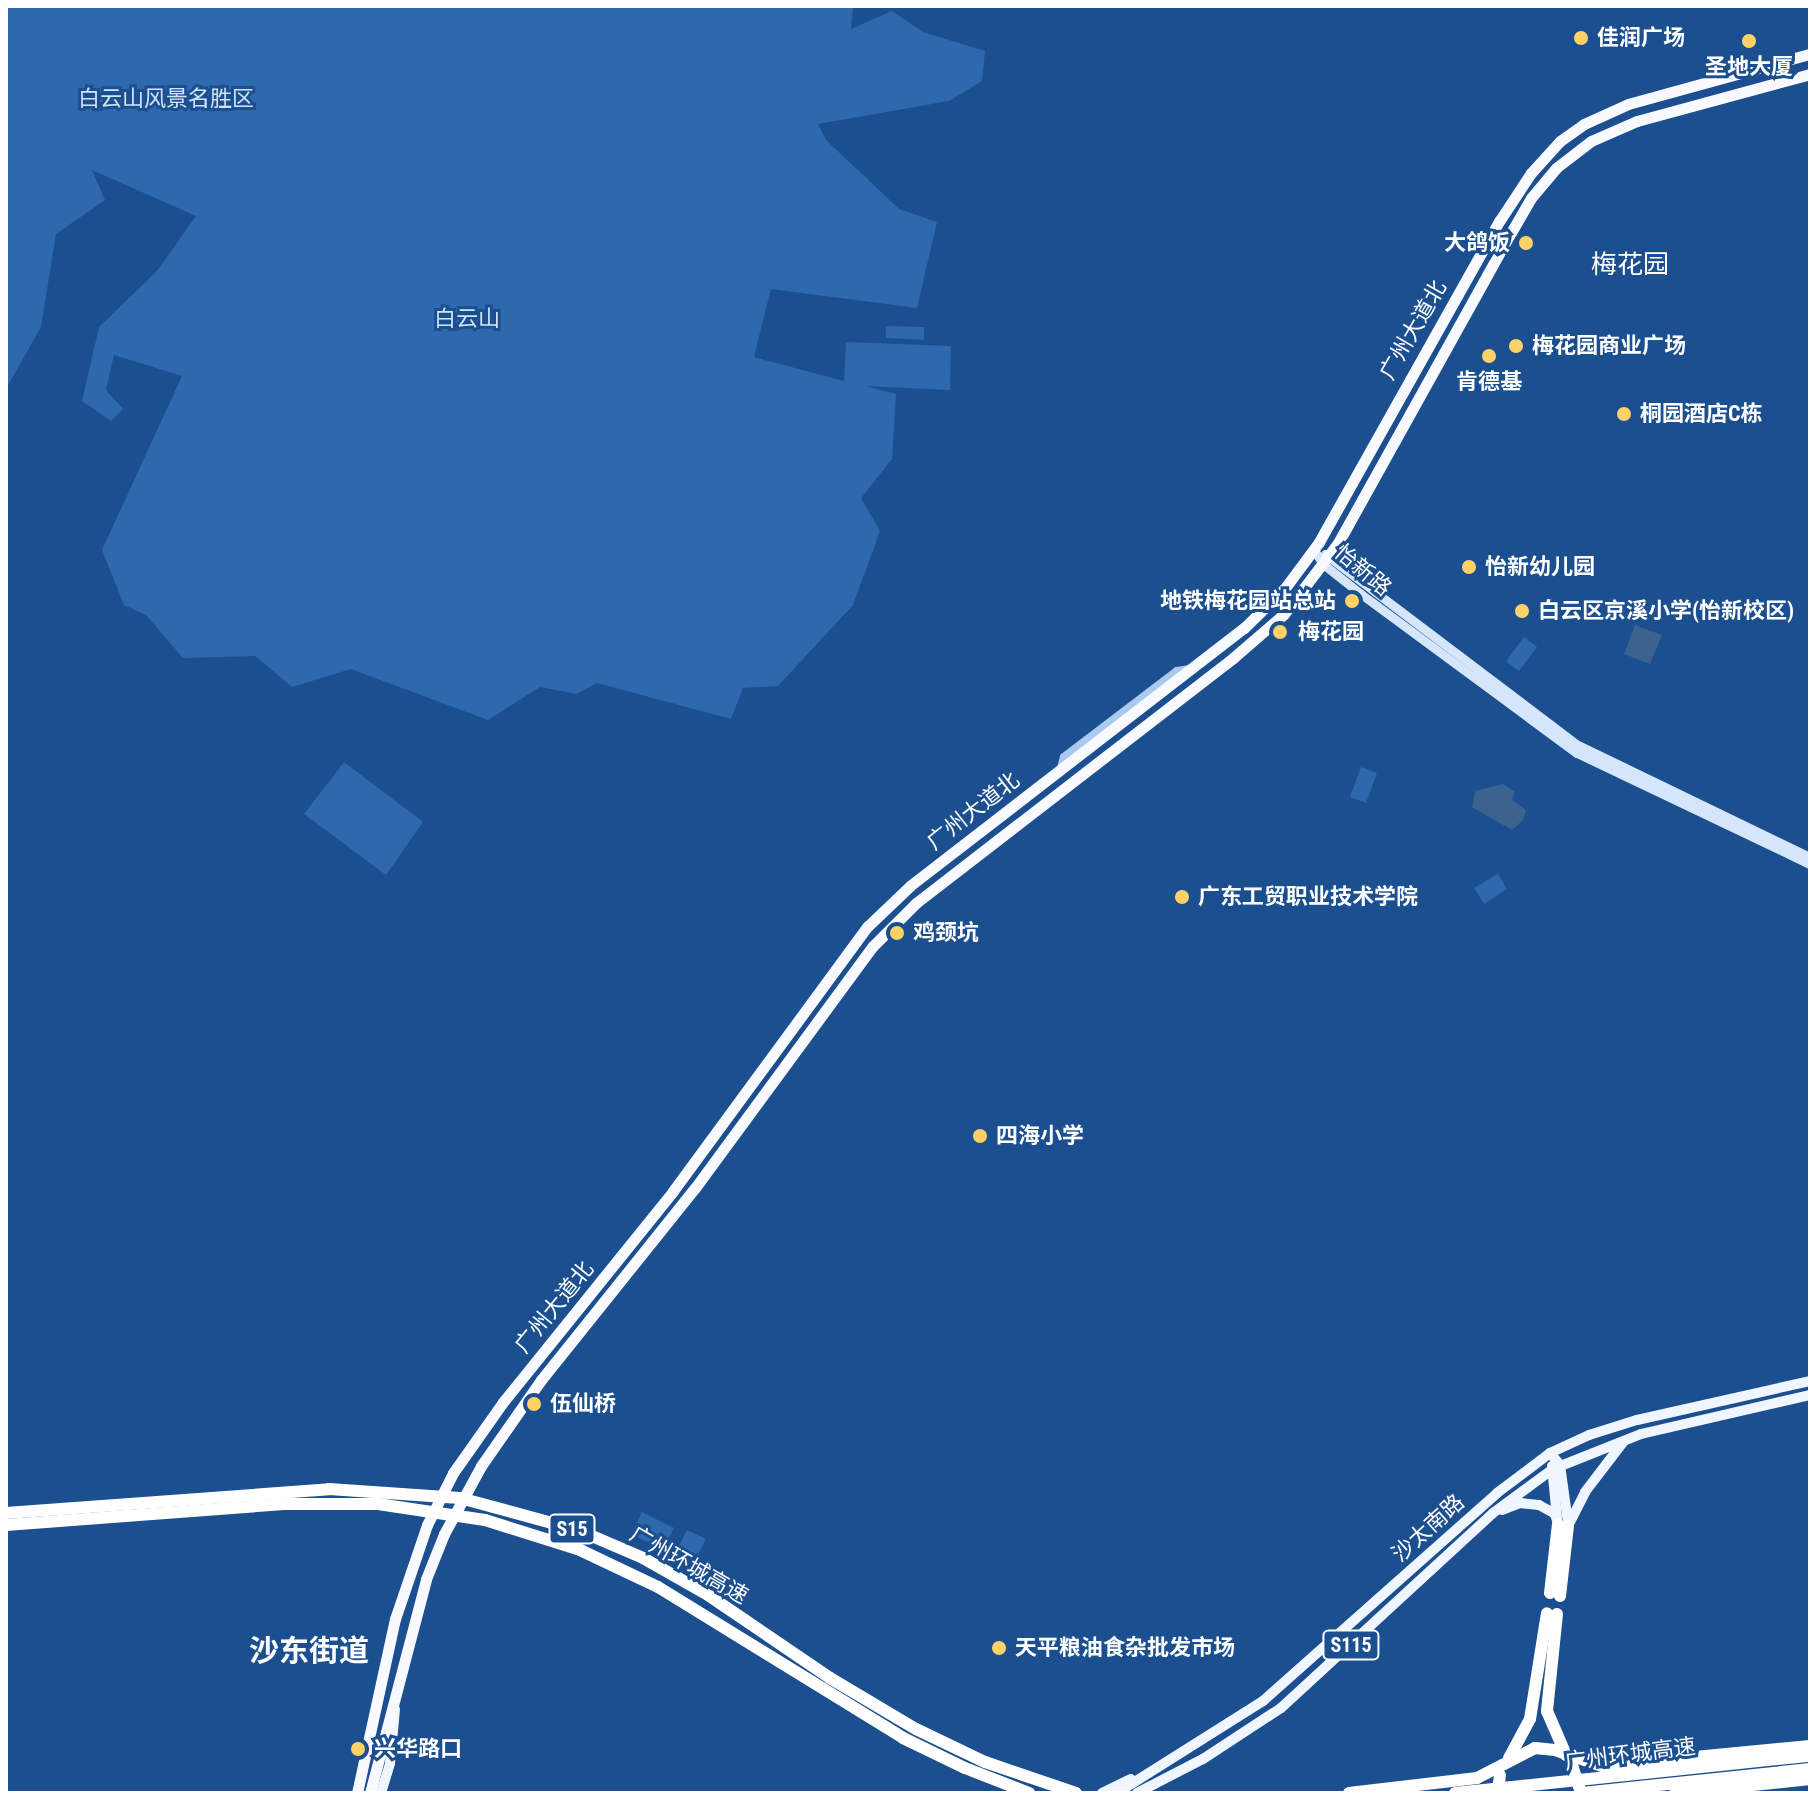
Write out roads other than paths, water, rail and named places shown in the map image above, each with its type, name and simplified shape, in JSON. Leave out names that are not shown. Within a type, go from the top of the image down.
[{"type":"highway","name":"广州大道北","points":[[357,1793],[391,1631],[427,1525],[466,1452],[673,1191],[854,944],[891,901],[1263,611],[1314,550],[1491,234],[1537,165],[1560,141],[1584,124],[1656,95],[1810,54]]},
{"type":"highway","name":"广州大道北","points":[[370,1793],[426,1579],[444,1534],[487,1457],[556,1362],[628,1276],[873,946],[900,917],[1260,637],[1288,609],[1326,560],[1505,242],[1549,176],[1591,141],[1649,117],[1810,74]]},
{"type":"highway","name":"广州环城高速","points":[[6,1513],[329,1489],[460,1498],[578,1530],[643,1558],[708,1595],[830,1678],[916,1729],[985,1762],[1076,1793]]},
{"type":"highway","name":"广州环城高速","points":[[6,1525],[287,1504],[378,1504],[485,1520],[580,1550],[658,1587],[903,1738],[965,1768],[1029,1793]]},
{"type":"highway","points":[[1555,1594],[1563,1525]]},
{"type":"highway","points":[[1349,1793],[1469,1779],[1498,1771],[1514,1756],[1525,1733],[1552,1613],[1547,1711],[1557,1737],[1573,1759],[1581,1793]]},
{"type":"highway","points":[[1498,1793],[1498,1771],[1525,1733]]},
{"type":"highway","points":[[1514,1756],[1546,1749],[1573,1759],[1608,1765],[1810,1746]]},
{"type":"highway","name":"广州环城高速","points":[[1581,1793],[1781,1764],[1810,1756]]},
{"type":"highway","name":"广州环城高速","points":[[1455,1793],[1781,1764],[1810,1769]]},
{"type":"highway","points":[[1675,1793],[1810,1779]]},
{"type":"main road","name":"怡新路","points":[[1314,550],[1564,745],[1810,857]]},
{"type":"main road","name":"怡新路","points":[[1709,812],[1810,864]]},
{"type":"main road","name":"沙太南路","points":[[1117,1793],[1245,1715],[1335,1640],[1516,1477],[1550,1453],[1589,1435],[1637,1420],[1810,1381]]},
{"type":"main road","name":"沙太南路","points":[[1137,1793],[1241,1736],[1281,1708],[1493,1513],[1556,1467],[1625,1440],[1810,1395]]},
{"type":"main road","points":[[1563,1525],[1625,1440]]},
{"type":"main road","points":[[1550,1453],[1556,1467],[1563,1525]]},
{"type":"main road","points":[[1516,1477],[1525,1488]]},
{"type":"main road","points":[[1493,1513],[1530,1502],[1547,1508],[1563,1525]]},
{"type":"main road","name":"广州大道北","points":[[381,1793],[390,1763],[399,1673]]},
{"type":"main road","points":[[1102,1793],[1149,1773]]},
{"type":"main road","points":[[1148,1793],[1161,1781]]},
{"type":"street","points":[[1491,234],[1505,242]]},
{"type":"street","points":[[796,1023],[810,1033]]},
{"type":"street","points":[[758,1075],[770,1085]]},
{"type":"street","points":[[544,1351],[556,1362]]},
{"type":"place","name":"佳润广场","points":[[1581,38]]},
{"type":"place","name":"圣地大厦","points":[[1749,41]]},
{"type":"place","name":"大鸽饭","points":[[1526,243]]},
{"type":"place","name":"梅花园商业广场","points":[[1516,346]]},
{"type":"place","name":"肯德基","points":[[1489,356]]},
{"type":"place","name":"桐园酒店C栋","points":[[1624,414]]},
{"type":"place","name":"怡新幼儿园","points":[[1469,567]]},
{"type":"place","name":"地铁梅花园站总站","points":[[1352,601]]},
{"type":"place","name":"白云区京溪小学(怡新校区)","points":[[1522,611]]},
{"type":"place","name":"梅花园","points":[[1280,632]]},
{"type":"place","name":"广东工贸职业技术学院","points":[[1182,897]]},
{"type":"place","name":"鸡颈坑","points":[[897,933]]},
{"type":"place","name":"四海小学","points":[[980,1136]]},
{"type":"place","name":"伍仙桥","points":[[534,1404]]},
{"type":"place","name":"天平粮油食杂批发市场","points":[[999,1648]]},
{"type":"place","name":"兴华路口","points":[[358,1749]]},
{"type":"district","name":"梅花园","points":[[1630,265]]},
{"type":"district","name":"沙东街道","points":[[309,1651]]},
{"type":"park label","name":"白云山风景名胜区","points":[[166,99]]},
{"type":"park label","name":"白云山","points":[[467,319]]}]
